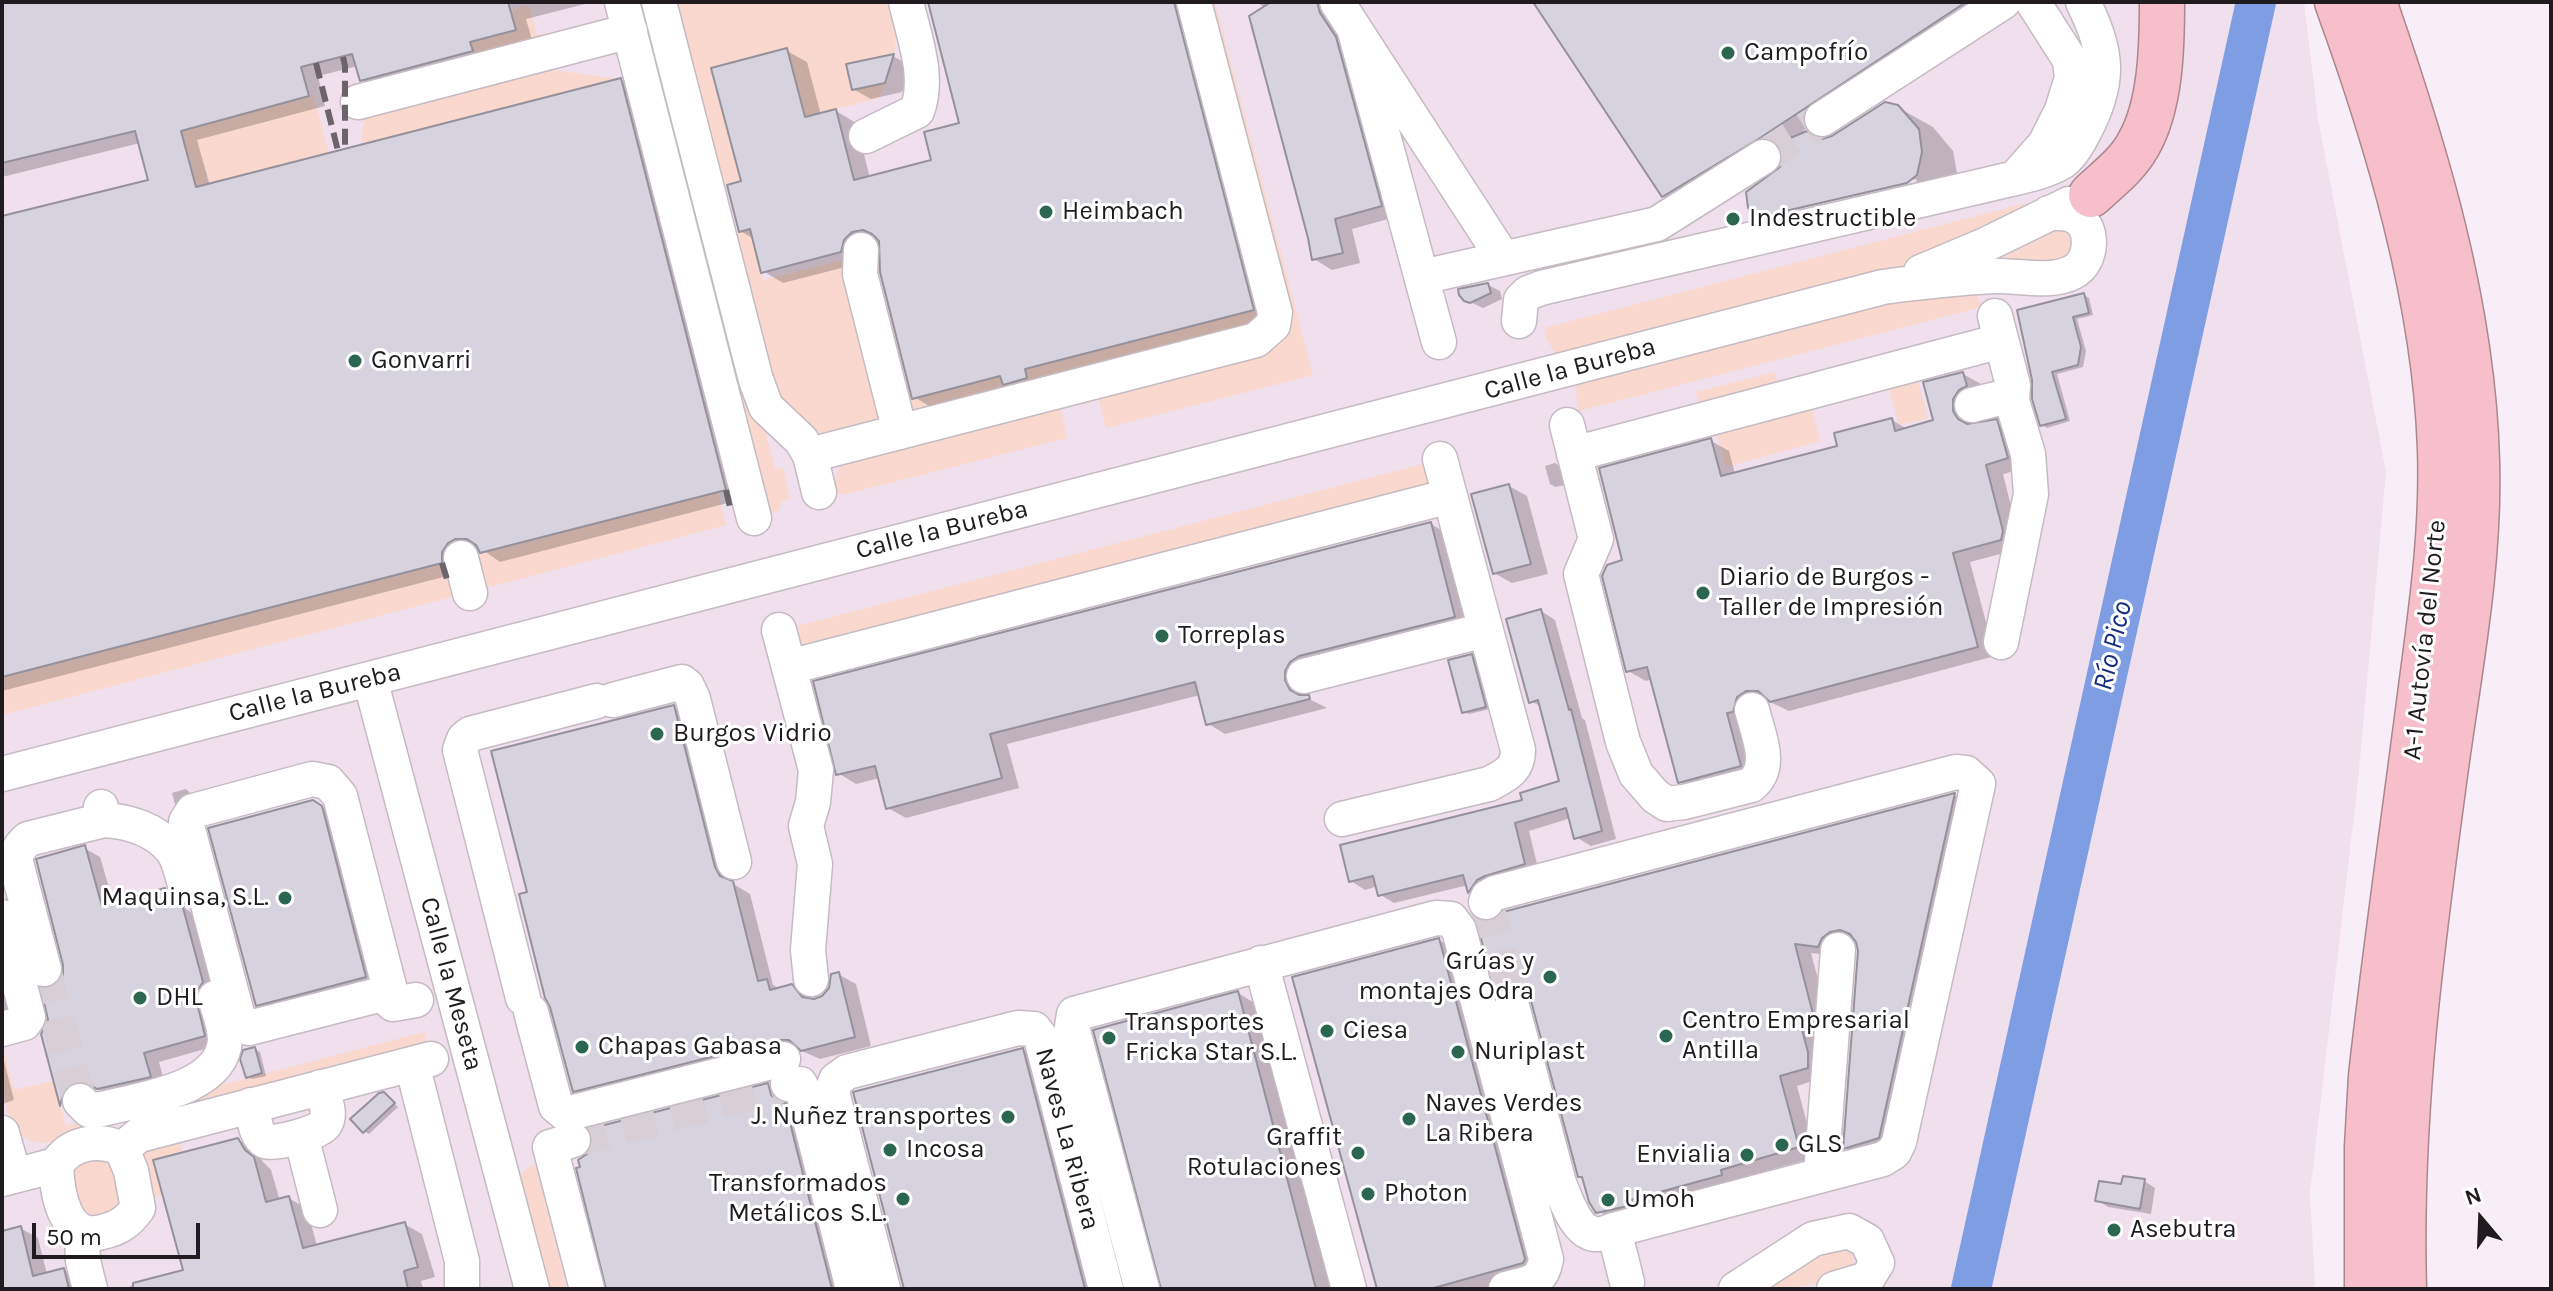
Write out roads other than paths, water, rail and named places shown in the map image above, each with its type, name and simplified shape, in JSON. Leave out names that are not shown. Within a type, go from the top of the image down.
[{"type":"highway","points":[[2091,195],[2125,163],[2147,125],[2160,66],[2162,2]]},
{"type":"highway","name":"A-1 Autovía del Norte","points":[[2337,2],[2358,59],[2406,229],[2435,379],[2440,447],[2439,548],[2371,1076],[2367,1147],[2367,1289]]},
{"type":"highway","name":"A-1 Autovía del Norte","points":[[2374,2],[2405,91],[2448,251],[2466,344],[2477,462],[2476,549],[2415,1010],[2408,1088],[2402,1196],[2404,1289]]},
{"type":"street","points":[[659,2],[756,380],[766,407],[801,440],[810,455],[819,492]]},
{"type":"street","points":[[866,136],[917,111],[923,96],[906,2]]},
{"type":"street","points":[[810,455],[1256,340],[1273,325],[1275,313],[1194,2]]},
{"type":"street","points":[[1822,119],[2003,2]]},
{"type":"street","points":[[2016,177],[2045,144],[2062,110],[2072,78],[2070,60],[2033,2]]},
{"type":"street","points":[[1519,321],[1521,300],[1528,293],[1541,288],[2016,177],[2063,161],[2077,145],[2094,113],[2103,85],[2105,67],[2101,50],[2083,2]]},
{"type":"street","points":[[1346,15],[1503,258]]},
{"type":"street","points":[[1346,15],[1439,342]]},
{"type":"street","points":[[358,102],[626,17],[754,518]]},
{"type":"street","points":[[1422,277],[1657,224],[1763,157]]},
{"type":"street","name":"Calle la Bureba","points":[[1883,287],[1983,246],[2091,195]]},
{"type":"street","name":"Calle la Bureba","points":[[2,774],[1883,287],[1997,276],[2047,277],[2073,272],[2086,258],[2089,237],[2084,224],[2074,216],[2049,213]]},
{"type":"street","points":[[861,250],[860,274],[900,432]]},
{"type":"street","points":[[1752,710],[1764,760],[1760,778],[1751,785],[1667,804],[1655,796],[1636,774],[1623,742],[1581,574],[1596,539],[1571,440],[1998,328],[2028,454],[2031,494],[2001,642]]},
{"type":"street","points":[[1972,405],[2012,395]]},
{"type":"street","points":[[1342,819],[1489,784],[1509,773],[1518,762],[1518,750],[1440,459]]},
{"type":"street","points":[[789,667],[1450,496]]},
{"type":"street","points":[[461,558],[470,593]]},
{"type":"street","points":[[779,630],[816,770],[813,802],[806,826],[815,864],[808,950],[811,979]]},
{"type":"street","points":[[1304,676],[1485,630]]},
{"type":"street","name":"Calle la Meseta","points":[[370,679],[532,1289]]},
{"type":"street","points":[[734,862],[693,699],[682,682],[622,690],[476,721],[464,739],[460,750],[527,1005],[531,1064],[556,1106],[566,1114],[786,1072],[802,1088],[853,1289]]},
{"type":"street","points":[[1491,897],[1956,772],[1966,773],[1978,784],[1899,1142],[1894,1152],[1883,1159],[1786,1196],[1597,1235],[1586,1232],[1571,1210],[1559,1183],[1512,1006]]},
{"type":"street","points":[[312,779],[328,782],[340,796],[388,976],[389,986],[382,994],[249,1028],[242,1024],[186,822],[193,811],[236,785],[312,779]]},
{"type":"street","points":[[44,969],[15,859],[20,845],[52,826],[103,813],[159,837],[174,852],[220,1015],[225,1041],[222,1056],[211,1071],[195,1082],[102,1109],[89,1110],[80,1101]]},
{"type":"street","points":[[2,917],[28,1017],[24,1023],[2,1029]]},
{"type":"street","points":[[1142,1289],[1072,1027],[1074,1014],[1436,918],[1451,919],[1459,930],[1546,1259],[1544,1272],[1534,1282],[1506,1289]]},
{"type":"street","points":[[1831,1180],[1838,950]]},
{"type":"street","points":[[1261,963],[1349,1289]]},
{"type":"street","points":[[382,994],[393,1004],[416,1000]]},
{"type":"street","name":"Naves La Ribera","points":[[883,1289],[832,1092],[836,1080],[847,1072],[1018,1028],[1034,1029],[1041,1038],[1106,1289]]},
{"type":"street","points":[[122,1149],[139,1135],[422,1061],[462,1261],[471,1284]]},
{"type":"street","points":[[251,1105],[259,1134],[265,1140],[275,1142],[301,1136],[317,1131],[326,1124],[328,1115],[321,1087]]},
{"type":"street","points":[[2,1133],[8,1178],[56,1165],[65,1152],[87,1144],[106,1142],[122,1149],[131,1171],[138,1208],[129,1220],[115,1229],[95,1234],[82,1233],[69,1220],[60,1199],[56,1165]]},
{"type":"street","points":[[301,1136],[320,1210]]},
{"type":"street","points":[[554,1146],[587,1289]]},
{"type":"street","points":[[1614,1230],[1627,1282]]},
{"type":"street","points":[[1736,1289],[1813,1239],[1849,1231],[1867,1241],[1877,1263],[1867,1279],[1834,1289]]},
{"type":"street","points":[[82,1233],[83,1261],[90,1289]]},
{"type":"waterway","name":"Río Pico","points":[[1971,1289],[2256,2]]},
{"type":"tunnel","points":[[1763,157],[1822,119]]},
{"type":"tunnel","points":[[1486,902],[1512,1006]]},
{"type":"tunnel","points":[[44,969],[80,1101]]},
{"type":"tunnel","points":[[573,1140],[788,1084]]},
{"type":"railway","points":[[343,57],[345,149]]},
{"type":"railway","points":[[316,63],[338,151]]},
{"type":"railway","points":[[726,490],[730,507]]},
{"type":"railway","points":[[442,563],[447,579]]},
{"type":"place","name":"Campofrío","points":[[1728,53]]},
{"type":"place","name":"Heimbach","points":[[1046,212]]},
{"type":"place","name":"Indestructible","points":[[1733,219]]},
{"type":"place","name":"Gonvarri","points":[[355,361]]},
{"type":"place","name":"Diario de Burgos - Taller de Impresión","points":[[1703,593]]},
{"type":"place","name":"Torreplas","points":[[1162,636]]},
{"type":"place","name":"Burgos Vidrio","points":[[657,734]]},
{"type":"place","name":"Maquinsa, S.L.","points":[[285,898]]},
{"type":"place","name":"Grúas y montajes Odra","points":[[1550,977]]},
{"type":"place","name":"DHL","points":[[140,998]]},
{"type":"place","name":"Ciesa","points":[[1327,1031]]},
{"type":"place","name":"Centro Empresarial Antilla","points":[[1666,1036]]},
{"type":"place","name":"Transportes Fricka Star S.L.","points":[[1109,1038]]},
{"type":"place","name":"Chapas Gabasa","points":[[582,1047]]},
{"type":"place","name":"Nuriplast","points":[[1458,1052]]},
{"type":"place","name":"J. Nuñez transportes","points":[[1008,1117]]},
{"type":"place","name":"Naves Verdes La Ribera","points":[[1409,1119]]},
{"type":"place","name":"GLS","points":[[1782,1145]]},
{"type":"place","name":"Incosa","points":[[890,1150]]},
{"type":"place","name":"Graffit Rotulaciones","points":[[1358,1153]]},
{"type":"place","name":"Envialia","points":[[1747,1155]]},
{"type":"place","name":"Photon","points":[[1368,1194]]},
{"type":"place","name":"Transformados Metálicos S.L.","points":[[903,1199]]},
{"type":"place","name":"Umoh","points":[[1608,1200]]},
{"type":"place","name":"Asebutra","points":[[2114,1230]]}]
